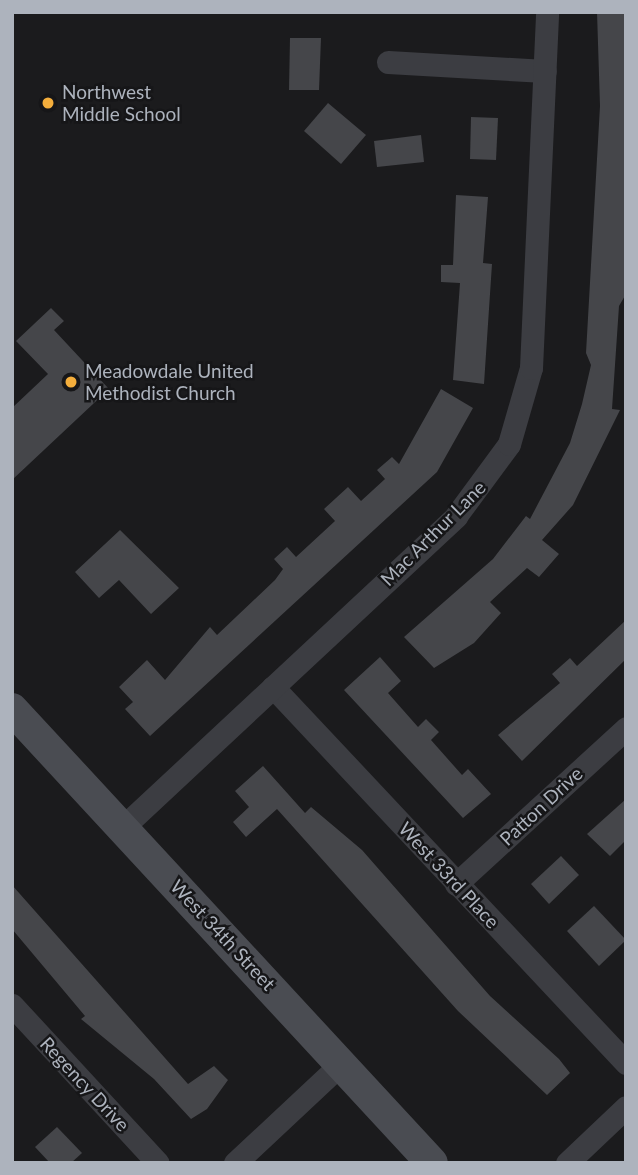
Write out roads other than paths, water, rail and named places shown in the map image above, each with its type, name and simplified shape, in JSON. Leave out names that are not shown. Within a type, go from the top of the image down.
[{"type":"street","name":"Mac Arthur Lane","points":[[122,828],[470,502],[513,435],[531,369],[547,12]]},
{"type":"street","points":[[388,62],[545,71]]},
{"type":"street","name":"West 33rd Place","points":[[273,687],[626,1063]]},
{"type":"street","name":"West 34th Street","points":[[12,709],[342,1062],[432,1163]]},
{"type":"street","name":"Patton Drive","points":[[456,884],[626,728]]},
{"type":"street","name":"Regency Drive","points":[[13,1007],[158,1163]]},
{"type":"street","points":[[235,1163],[342,1062]]},
{"type":"street","points":[[567,1163],[626,1107]]},
{"type":"place","name":"Northwest Middle School","points":[[48,103]]},
{"type":"place","name":"Meadowdale United Methodist Church","points":[[71,382]]}]
